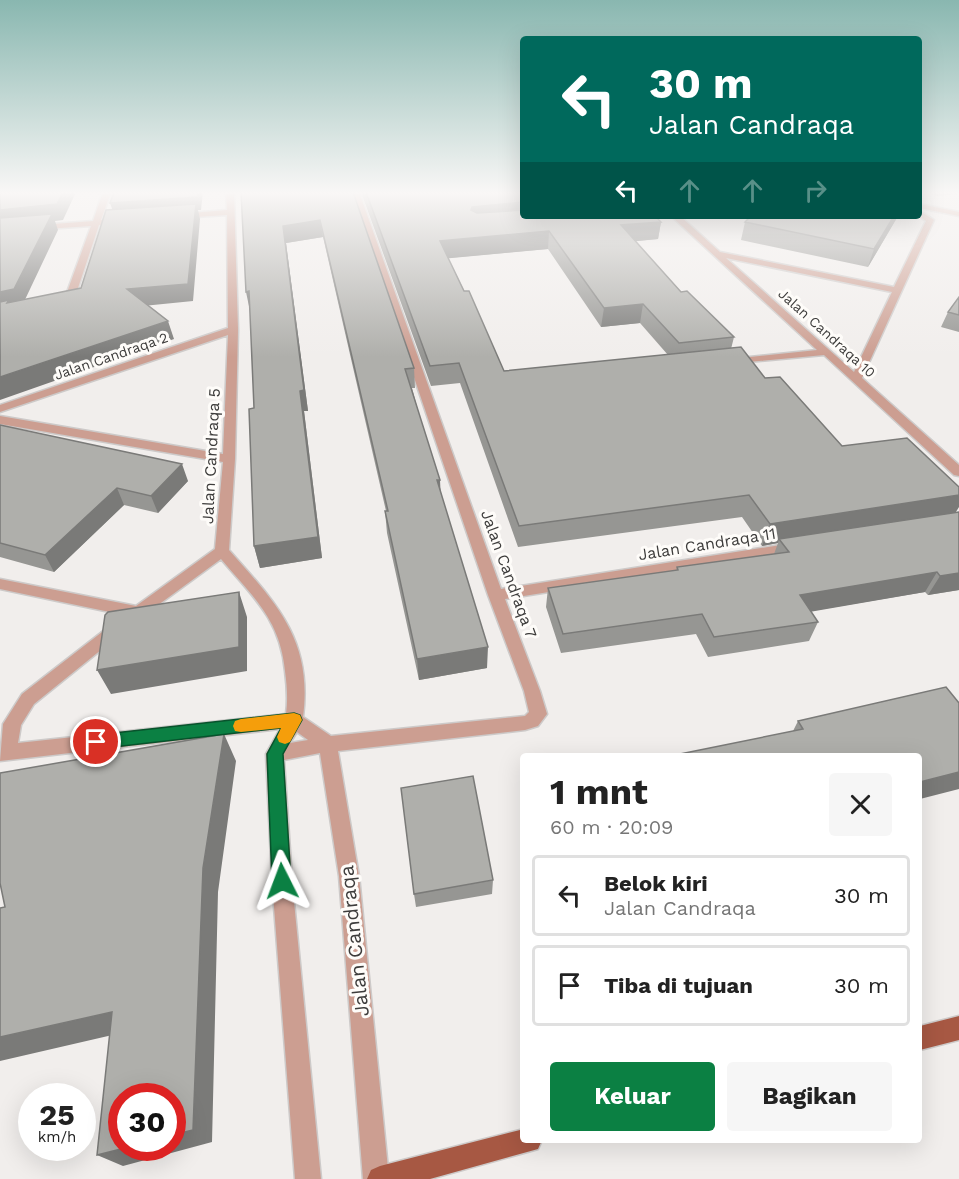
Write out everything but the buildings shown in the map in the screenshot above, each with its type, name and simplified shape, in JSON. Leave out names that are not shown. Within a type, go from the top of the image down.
[{"type":"main road","points":[[922,1037],[959,1028]]},
{"type":"main road","points":[[378,1179],[520,1142]]},
{"type":"street","points":[[49,306],[70,297],[88,247]]},
{"type":"street","name":"Jalan Candraqa 5","points":[[222,551],[230,459],[233,330],[230,247]]},
{"type":"street","name":"Jalan Candraqa 7","points":[[275,754],[328,744],[502,727],[532,721],[538,711],[374,247]]},
{"type":"street","name":"Jalan Candraqa 10","points":[[711,247],[959,472]]},
{"type":"street","points":[[856,378],[917,247]]},
{"type":"street","points":[[719,254],[897,290]]},
{"type":"street","name":"Jalan Candraqa 2","points":[[0,410],[233,330]]},
{"type":"street","points":[[723,363],[827,352]]},
{"type":"street","points":[[0,420],[230,459]]},
{"type":"street","name":"Jalan Candraqa 11","points":[[496,595],[809,546]]},
{"type":"street","points":[[308,1179],[282,881],[275,754],[294,720],[297,699],[291,648],[281,624],[247,578],[222,551],[138,612],[28,699],[12,724],[4,752],[294,720],[328,744]]},
{"type":"street","points":[[0,584],[138,612]]},
{"type":"street","name":"Jalan Candraqa","points":[[328,744],[349,876],[378,1179]]},
{"type":"slow traffic","points":[[241,726],[294,720],[285,737]]},
{"type":"route","points":[[96,742],[294,720],[275,754],[282,881]]}]
